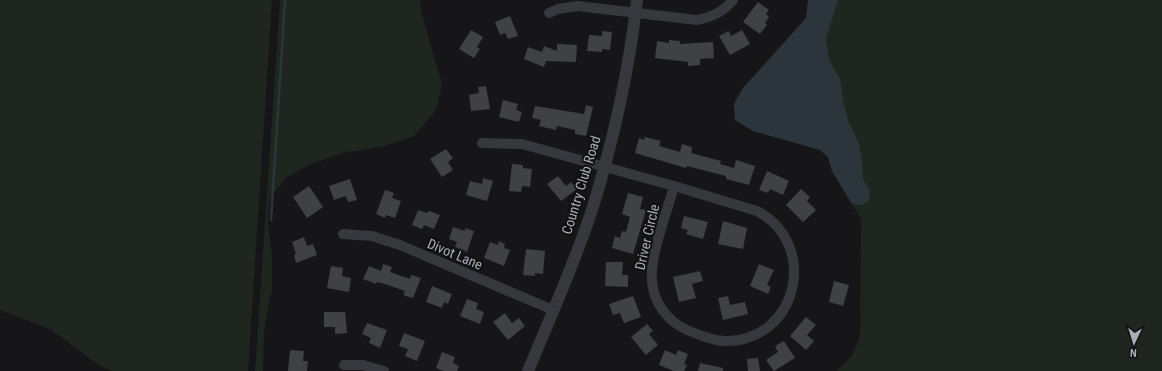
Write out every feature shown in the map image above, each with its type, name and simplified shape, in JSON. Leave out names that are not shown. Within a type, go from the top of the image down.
[{"type":"street","name":"Country Club Road","points":[[528,371],[591,211],[604,167],[619,107],[636,14],[637,0]]},
{"type":"street","points":[[549,13],[558,9],[577,6],[697,20],[718,13],[733,0]]},
{"type":"street","name":"Driver Circle","points":[[482,143],[522,144],[674,186],[757,211],[774,222],[789,243],[793,257],[794,284],[784,310],[763,330],[740,339],[714,340],[677,325],[661,308],[654,294],[652,272],[674,186]]},
{"type":"street","name":"Divot Lane","points":[[343,234],[372,236],[400,245],[553,310]]},
{"type":"street","points":[[344,365],[363,365],[384,371]]},
{"type":"shaded area","points":[[0,0],[272,0],[248,371],[112,371],[97,364],[50,329],[0,310]]},
{"type":"shaded area","points":[[280,0],[420,0],[422,15],[442,84],[436,110],[414,136],[382,147],[343,153],[311,164],[287,177],[270,197],[268,223],[272,256],[272,289],[264,331],[263,371],[255,371]]},
{"type":"shaded area","points":[[808,0],[1162,0],[1162,371],[837,371],[852,356],[860,336],[861,219],[832,171],[828,157],[820,150],[753,131],[735,120],[734,104],[743,88],[806,18]]},
{"type":"shaded area","points":[[808,0],[838,0],[826,38],[829,60],[840,79],[843,101],[848,120],[859,144],[863,179],[870,191],[869,201],[862,205],[852,204],[832,171],[828,157],[820,150],[753,131],[735,120],[734,104],[743,88],[806,18]]},
{"type":"building","points":[[758,2],[769,10],[766,14],[769,17],[765,23],[767,25],[760,34],[743,22]]},
{"type":"building","points":[[510,16],[518,36],[508,39],[505,33],[500,35],[495,22]]},
{"type":"building","points":[[471,30],[483,37],[477,47],[480,49],[474,58],[459,49]]},
{"type":"building","points":[[742,30],[750,44],[730,55],[719,36],[729,31],[731,36]]},
{"type":"building","points":[[602,31],[612,32],[610,50],[602,49],[602,52],[587,51],[589,35],[602,36]]},
{"type":"building","points":[[669,40],[680,41],[680,44],[713,42],[714,58],[700,59],[700,65],[688,66],[688,62],[655,58],[657,41],[669,43]]},
{"type":"building","points":[[557,44],[577,45],[576,62],[546,61],[544,67],[524,59],[528,47],[542,52],[544,46],[557,51]]},
{"type":"building","points":[[486,86],[490,109],[471,111],[469,95],[479,93],[478,87]]},
{"type":"building","points":[[503,100],[518,104],[516,110],[522,112],[519,122],[499,117]]},
{"type":"building","points":[[586,105],[593,107],[586,136],[575,134],[575,130],[557,126],[556,130],[539,126],[541,120],[532,118],[535,106],[584,114]]},
{"type":"building","points":[[645,137],[661,141],[659,146],[680,152],[682,144],[692,147],[691,153],[721,161],[720,164],[734,168],[736,160],[755,166],[749,185],[726,179],[726,176],[687,166],[686,168],[635,153],[639,138],[644,140]]},
{"type":"building","points":[[446,149],[453,158],[448,162],[453,170],[442,177],[430,159]]},
{"type":"building","points":[[512,164],[523,165],[523,168],[532,169],[530,187],[522,186],[521,192],[509,191]]},
{"type":"building","points":[[767,171],[789,181],[783,195],[770,189],[768,193],[759,190]]},
{"type":"building","points":[[558,176],[566,186],[571,182],[577,189],[561,201],[547,184]]},
{"type":"building","points":[[483,178],[493,181],[487,201],[466,195],[470,181],[482,184]]},
{"type":"building","points":[[350,179],[357,200],[348,202],[346,196],[334,200],[329,186]]},
{"type":"building","points":[[309,186],[323,207],[307,218],[293,197]]},
{"type":"building","points":[[801,189],[810,197],[807,201],[816,210],[803,222],[786,205]]},
{"type":"building","points":[[385,190],[394,193],[392,198],[401,201],[395,218],[386,215],[385,218],[376,214]]},
{"type":"building","points":[[628,193],[643,197],[640,209],[646,210],[633,254],[612,248],[615,236],[620,238],[622,231],[626,232],[630,217],[622,214]]},
{"type":"building","points":[[418,210],[427,213],[429,211],[440,215],[434,229],[424,225],[422,229],[412,225]]},
{"type":"building","points":[[684,216],[708,222],[703,239],[686,234],[688,230],[681,228]]},
{"type":"building","points":[[723,221],[747,228],[743,249],[718,244]]},
{"type":"building","points":[[453,227],[465,231],[465,228],[474,231],[467,252],[455,247],[457,242],[449,239]]},
{"type":"building","points":[[304,237],[307,246],[313,244],[317,255],[296,263],[294,255],[296,254],[292,242]]},
{"type":"building","points":[[499,241],[505,244],[504,248],[510,250],[504,266],[484,258],[490,242],[498,245]]},
{"type":"building","points":[[526,249],[545,251],[543,274],[535,273],[535,276],[523,275]]},
{"type":"building","points":[[606,262],[623,262],[622,275],[628,275],[628,287],[605,286]]},
{"type":"building","points":[[383,264],[392,267],[390,272],[410,279],[411,275],[421,278],[413,298],[403,295],[405,291],[377,282],[376,284],[363,279],[369,266],[381,271]]},
{"type":"building","points":[[759,264],[774,270],[767,285],[771,287],[768,294],[750,286]]},
{"type":"building","points":[[331,266],[343,268],[342,276],[351,278],[349,292],[327,288]]},
{"type":"building","points":[[700,271],[703,281],[692,284],[696,298],[679,302],[673,277]]},
{"type":"building","points":[[834,281],[849,285],[843,306],[829,302]]},
{"type":"building","points":[[432,286],[452,294],[448,304],[444,302],[442,308],[426,302]]},
{"type":"building","points":[[633,296],[641,317],[624,323],[620,313],[613,315],[609,304]]},
{"type":"building","points":[[728,296],[730,305],[745,302],[748,314],[723,320],[718,298]]},
{"type":"building","points":[[467,299],[478,303],[476,309],[484,312],[480,324],[460,316]]},
{"type":"building","points":[[324,312],[345,312],[347,333],[335,334],[335,327],[324,327]]},
{"type":"building","points":[[505,313],[512,323],[519,318],[525,326],[508,340],[493,322]]},
{"type":"building","points":[[806,317],[816,325],[807,335],[814,341],[806,350],[790,336]]},
{"type":"building","points":[[367,323],[387,330],[380,348],[369,343],[371,338],[362,334]]},
{"type":"building","points":[[647,324],[653,331],[649,334],[658,345],[646,355],[631,337]]},
{"type":"building","points":[[404,333],[425,341],[417,361],[405,356],[408,349],[399,346]]},
{"type":"building","points":[[784,341],[795,358],[774,371],[766,360],[778,352],[775,346]]},
{"type":"building","points":[[290,350],[304,351],[303,361],[308,361],[307,371],[288,371]]},
{"type":"building","points":[[665,350],[676,355],[678,350],[688,354],[684,364],[687,365],[684,371],[674,371],[659,365]]},
{"type":"building","points":[[442,352],[455,357],[453,363],[459,366],[457,371],[444,371],[436,368]]},
{"type":"building","points":[[758,358],[760,371],[748,371],[747,359]]},
{"type":"building","points":[[700,363],[723,368],[723,371],[698,371]]},
{"type":"waterway","points":[[271,220],[285,0]]}]
